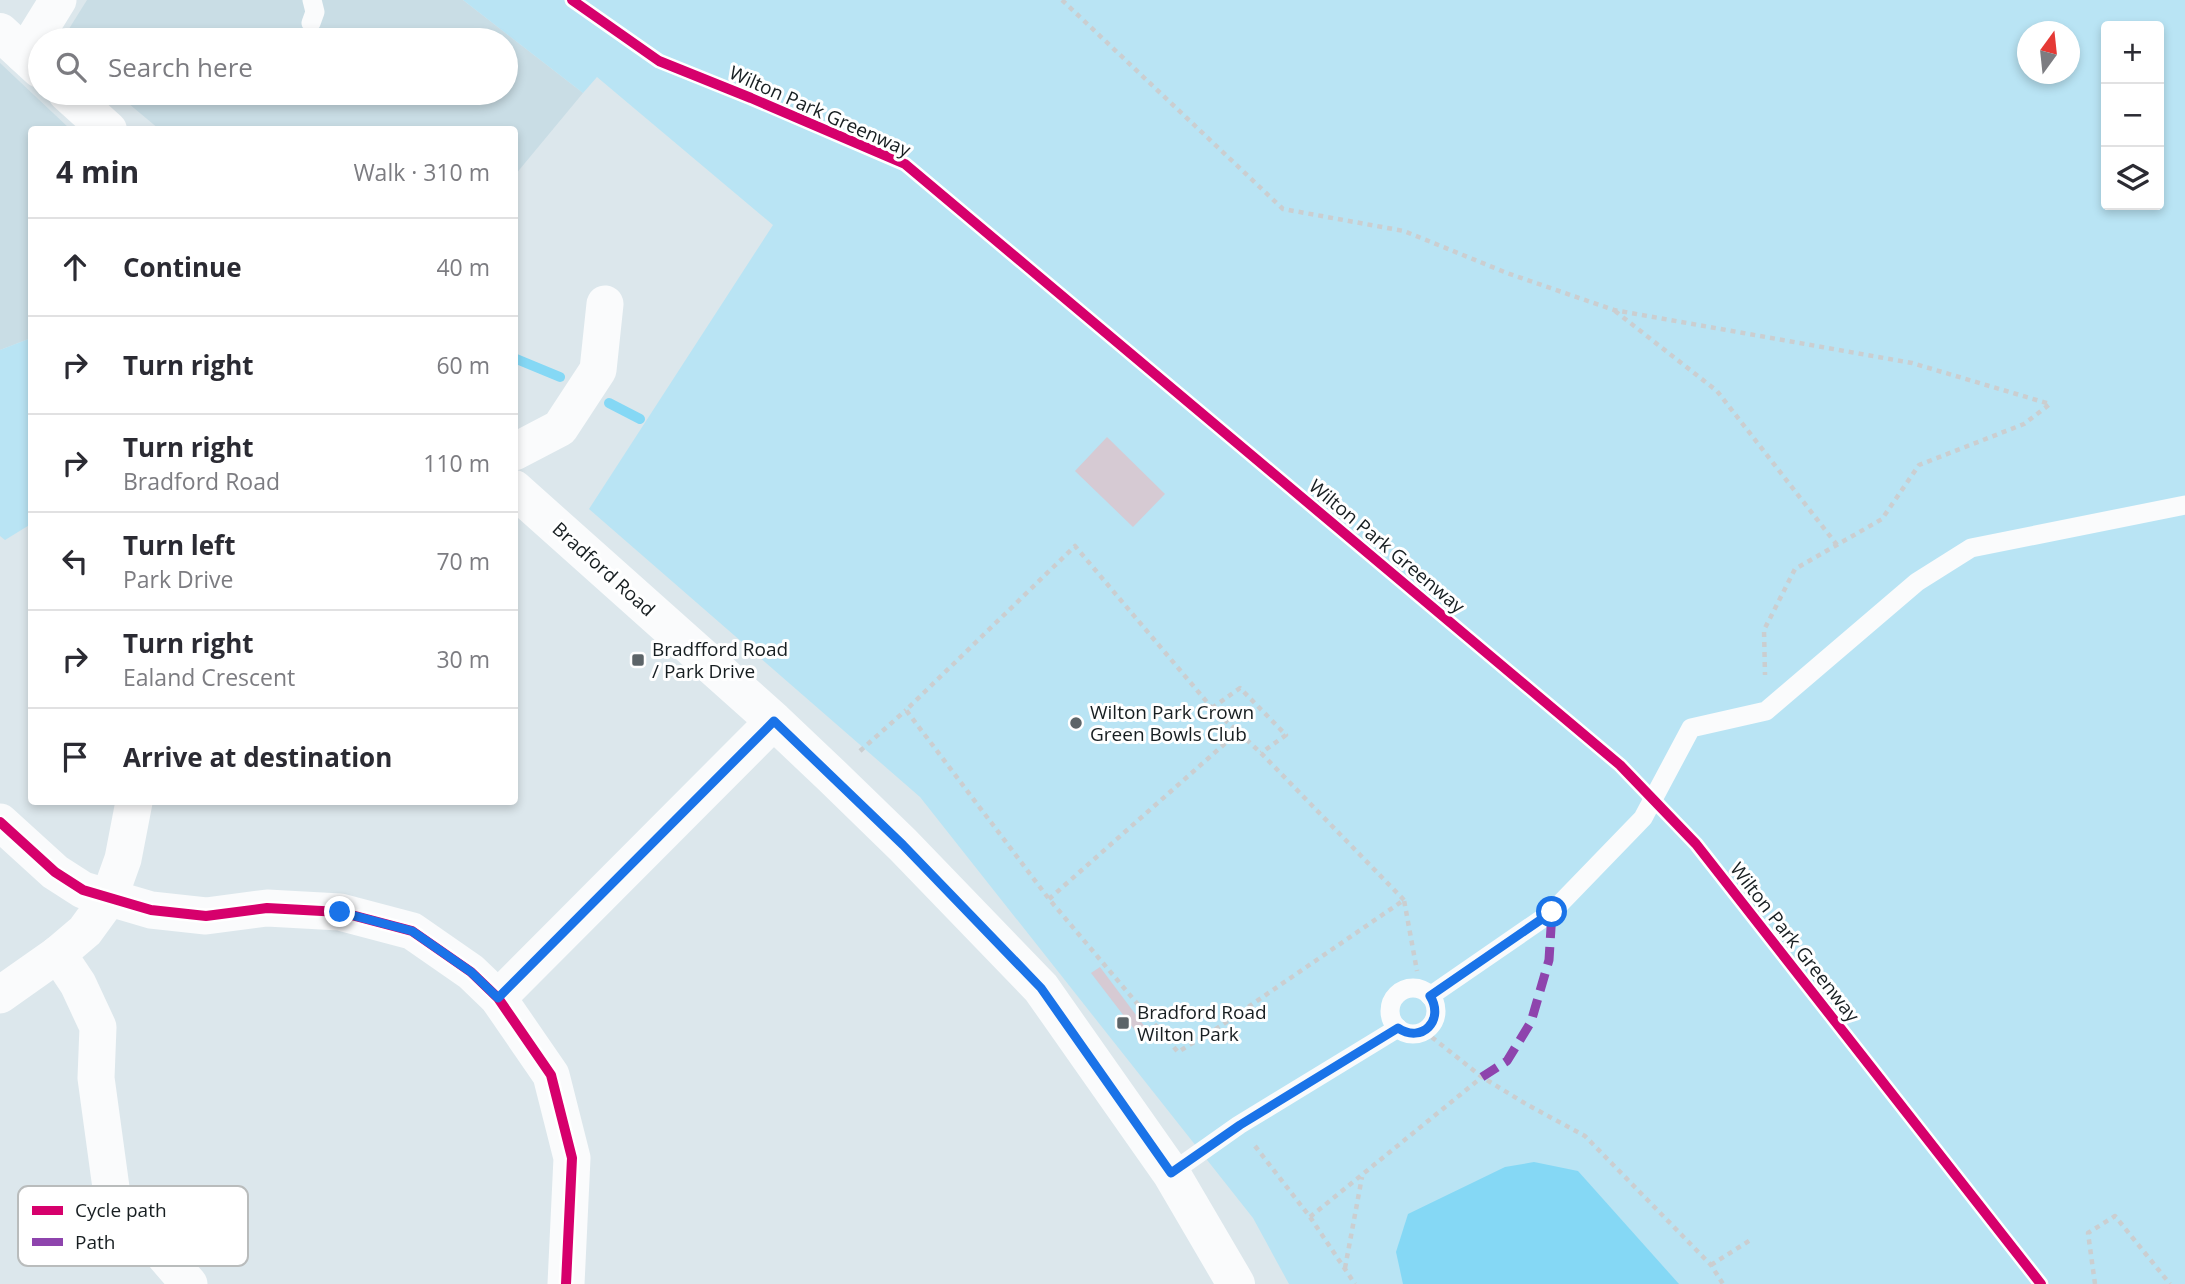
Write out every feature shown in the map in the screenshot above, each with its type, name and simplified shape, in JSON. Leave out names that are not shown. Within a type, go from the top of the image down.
[{"type":"main road","points":[[80,105],[103,126]]},
{"type":"main road","name":"Bradford Road","points":[[518,493],[774,721],[903,845],[1041,988],[1171,1173],[1236,1284]]},
{"type":"street","points":[[38,28],[58,0]]},
{"type":"street","points":[[518,450],[560,428],[598,370],[605,304]]},
{"type":"street","points":[[498,998],[774,721]]},
{"type":"street","points":[[0,995],[58,954],[85,931],[109,898],[124,859],[133,805]]},
{"type":"street","points":[[0,822],[55,872],[83,890],[151,909],[206,916],[267,908],[340,912],[412,931],[471,972],[498,998],[551,1075],[572,1158],[566,1284]]},
{"type":"street","points":[[58,954],[78,984],[98,1027],[96,1078],[111,1186]]},
{"type":"street","points":[[173,1266],[189,1284]]},
{"type":"lane","points":[[311,23],[315,12],[312,0]]},
{"type":"lane","points":[[1425,993],[1552,912],[1643,818],[1691,728],[1766,711],[1917,582],[1972,548],[2185,505]]},
{"type":"lane","points":[[1406,989],[1425,993],[1436,1008],[1433,1022],[1423,1031],[1410,1033],[1398,1028],[1391,1017],[1390,1009],[1395,996],[1406,989]]},
{"type":"lane","points":[[1171,1173],[1240,1125],[1398,1028]]},
{"type":"path","points":[[1062,0],[1283,209],[1404,231],[1507,273],[1614,310],[1912,363],[2050,404],[2024,424],[1919,465],[1882,519],[1795,569],[1764,630],[1766,711]]},
{"type":"path","points":[[1614,310],[1717,391],[1837,545]]},
{"type":"path","points":[[832,776],[906,710],[1075,546],[1212,708],[1261,753],[1404,900],[1425,993]]},
{"type":"path","points":[[1212,708],[1240,688],[1286,736],[1261,753]]},
{"type":"path","points":[[906,710],[1049,899],[1178,1052],[1219,1027],[1404,900]]},
{"type":"path","points":[[1049,899],[1238,732]]},
{"type":"path","points":[[1423,1031],[1482,1077],[1585,1136],[1711,1265],[1723,1284]]},
{"type":"path","points":[[1310,1217],[1482,1077]]},
{"type":"path","points":[[1240,1125],[1310,1217],[1355,1284]]},
{"type":"path","points":[[1345,1268],[1362,1176]]},
{"type":"path","points":[[2095,1284],[2088,1233],[2115,1216],[2170,1284]]},
{"type":"path","points":[[1711,1265],[1752,1239]]},
{"type":"shaded area","points":[[87,0],[463,0],[499,28],[70,28]]},
{"type":"shaded area","points":[[463,0],[2185,0],[2185,1284],[1289,1284],[1253,1218],[920,797],[589,509],[773,225],[597,77],[583,93],[518,43],[518,28],[499,28]]},
{"type":"shaded area","points":[[518,43],[583,93],[518,171],[518,126],[155,126],[130,105],[518,105]]},
{"type":"shaded area","points":[[0,63],[28,89],[28,105],[45,105],[67,126],[28,126],[28,339],[0,350]]},
{"type":"shaded area","points":[[28,339],[28,526],[5,540],[0,536],[0,350]]},
{"type":"water","points":[[1534,1162],[1578,1171],[1679,1284],[1403,1284],[1396,1252],[1408,1214],[1505,1167]]},
{"type":"building","points":[[1107,437],[1165,494],[1133,527],[1075,471]]},
{"type":"building","points":[[1100,967],[1145,1027],[1137,1033],[1091,973]]},
{"type":"waterway","points":[[518,360],[560,377]]},
{"type":"waterway","points":[[609,403],[640,419]]},
{"type":"marked path","points":[[1482,1077],[1507,1061],[1531,1022],[1549,960],[1552,912]]},
{"type":"cycle path","name":"Wilton Park Greenway","points":[[572,0],[659,61],[905,164],[1620,765],[1696,844],[2041,1284]]},
{"type":"cycle path","points":[[0,822],[55,872],[83,890],[151,910],[206,916],[267,908],[340,912],[412,931],[471,972],[498,998],[551,1075],[572,1158],[566,1284]]},
{"type":"place","name":"Bradfford Road / Park Drive","points":[[638,660]]},
{"type":"place","name":"Wilton Park Crown Green Bowls Club","points":[[1076,723]]},
{"type":"place","name":"Bradford Road Wilton Park","points":[[1123,1023]]},
{"type":"route","points":[[340,912],[412,931],[471,972],[498,998],[774,721],[903,845],[1041,988],[1171,1173],[1240,1125],[1398,1028],[1404,1032],[1417,1033],[1429,1027],[1436,1008],[1430,996],[1552,912]]}]
